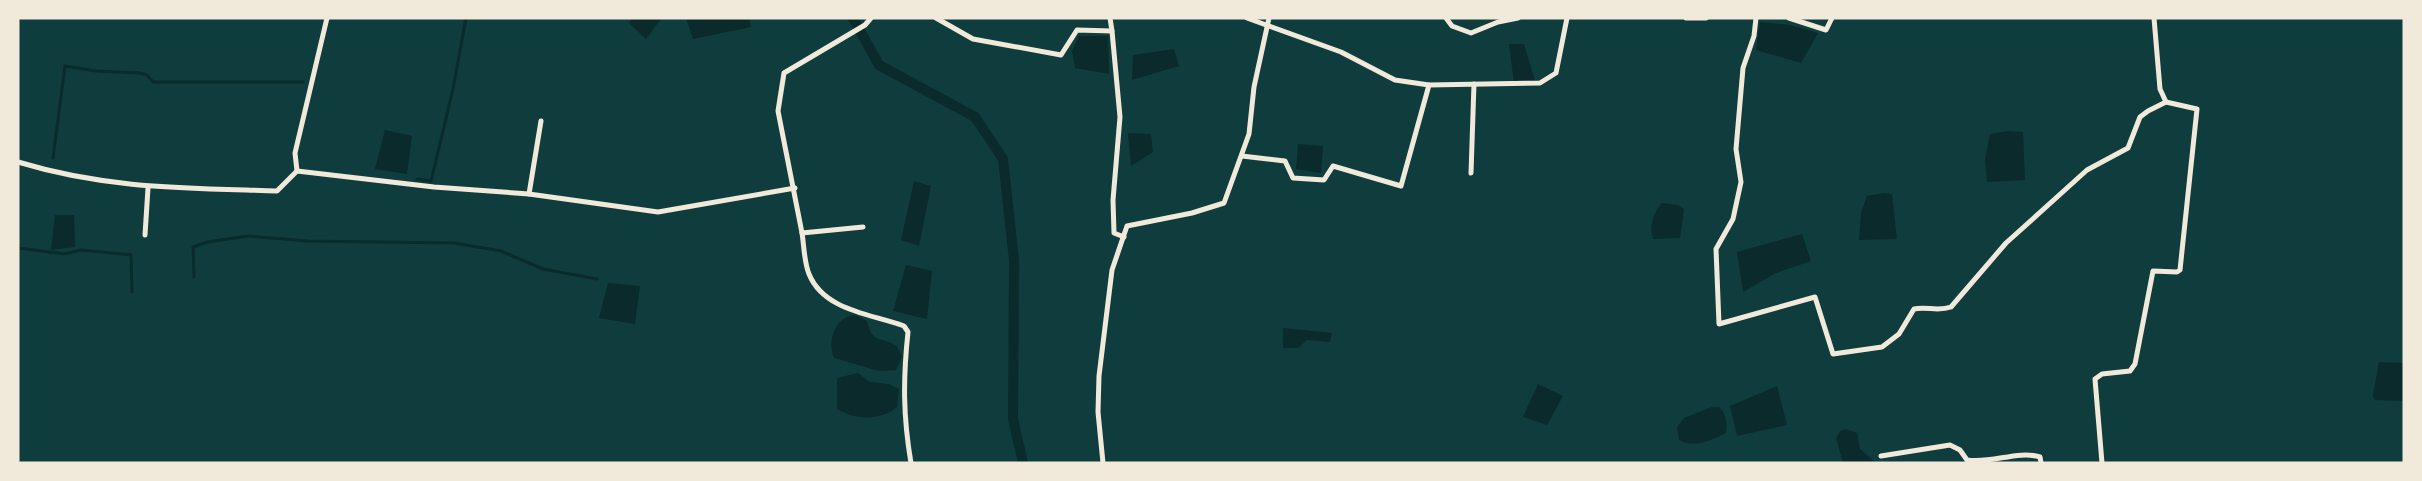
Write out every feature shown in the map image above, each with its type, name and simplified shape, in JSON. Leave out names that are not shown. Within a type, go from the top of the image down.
[{"type":"street","points":[[297,171],[295,153],[327,18]]},
{"type":"street","points":[[871,18],[865,25],[784,74],[778,111],[795,188],[809,275],[825,296],[854,311],[904,326],[908,332],[902,385],[904,423],[911,463]]},
{"type":"street","points":[[936,18],[973,39],[1061,56],[1077,30],[1112,31]]},
{"type":"street","points":[[1110,18],[1120,117],[1113,200],[1114,233],[1124,237]]},
{"type":"street","points":[[1247,18],[1268,21],[1341,52],[1395,80],[1429,85],[1540,83],[1556,73],[1567,18]]},
{"type":"street","points":[[1446,18],[1452,26],[1471,33],[1498,22],[1518,18]]},
{"type":"street","points":[[1686,18],[1706,18]]},
{"type":"street","points":[[1756,18],[1754,36],[1743,68],[1736,149],[1741,182],[1733,219],[1716,249],[1719,324],[1815,297],[1833,354],[1882,347],[1899,334],[1914,309],[1939,311],[1951,307],[2006,243],[2087,170],[2128,147],[2140,117],[2166,102],[2197,109],[2180,270],[2177,272],[2153,271],[2135,364],[2130,371],[2102,374],[2095,379],[2102,463]]},
{"type":"street","points":[[1789,18],[1826,30],[1832,18]]},
{"type":"street","points":[[2154,18],[2160,89],[2166,102]]},
{"type":"street","points":[[1103,463],[1098,412],[1099,376],[1112,270],[1127,225],[1192,213],[1224,203],[1242,156],[1268,21]]},
{"type":"street","points":[[1471,173],[1474,84]]},
{"type":"street","points":[[1242,156],[1285,161],[1293,178],[1324,180],[1333,166],[1401,186],[1429,85]]},
{"type":"street","points":[[529,194],[541,121]]},
{"type":"street","points":[[18,162],[90,180],[148,188],[277,191],[297,171]]},
{"type":"street","points":[[297,171],[434,187],[529,194],[658,212],[795,188]]},
{"type":"street","points":[[145,235],[148,188]]},
{"type":"street","points":[[802,233],[863,226]]},
{"type":"street","points":[[1881,456],[1950,445],[1960,450],[1968,460],[1986,461],[2032,454],[2040,457],[2041,463]]},
{"type":"water","points":[[632,18],[661,19],[646,39],[629,23]]},
{"type":"water","points":[[686,18],[749,18],[751,27],[693,39]]},
{"type":"water","points":[[1760,22],[1790,25],[1818,33],[1801,63],[1756,50]]},
{"type":"water","points":[[1079,36],[1108,36],[1109,74],[1075,68],[1072,51]]},
{"type":"water","points":[[1509,44],[1524,44],[1535,81],[1514,83]]},
{"type":"water","points":[[1174,49],[1179,66],[1132,80],[1133,55]]},
{"type":"water","points":[[385,130],[412,136],[407,174],[375,169]]},
{"type":"water","points":[[2008,131],[2023,132],[2025,180],[1987,182],[1985,160],[1990,134]]},
{"type":"water","points":[[1128,133],[1151,134],[1153,152],[1131,166]]},
{"type":"water","points":[[1298,144],[1323,146],[1321,173],[1296,169]]},
{"type":"water","points":[[914,181],[931,186],[919,246],[901,240]]},
{"type":"water","points":[[1892,194],[1897,239],[1859,240],[1861,213],[1867,196]]},
{"type":"water","points":[[1662,203],[1678,205],[1684,209],[1680,238],[1653,239],[1651,229],[1653,220]]},
{"type":"water","points":[[55,215],[74,215],[75,247],[51,250]]},
{"type":"water","points":[[1802,234],[1811,261],[1776,273],[1743,292],[1737,252]]},
{"type":"water","points":[[906,265],[932,271],[927,319],[893,311]]},
{"type":"water","points":[[608,283],[640,286],[635,324],[599,318]]},
{"type":"water","points":[[855,315],[867,321],[874,337],[897,346],[902,357],[896,370],[879,371],[834,358],[832,337],[834,330],[842,320]]},
{"type":"water","points":[[1283,328],[1332,333],[1330,342],[1307,340],[1298,348],[1283,348]]},
{"type":"water","points":[[2379,362],[2404,363],[2404,401],[2374,400]]},
{"type":"water","points":[[858,373],[870,382],[889,384],[899,389],[897,407],[891,412],[876,417],[860,417],[837,409],[837,378]]},
{"type":"water","points":[[1538,384],[1563,396],[1547,425],[1523,417]]},
{"type":"water","points":[[1777,386],[1787,425],[1737,436],[1730,406]]},
{"type":"water","points":[[1712,407],[1719,407],[1725,415],[1726,433],[1697,444],[1679,440],[1677,427],[1684,418]]},
{"type":"water","points":[[1846,429],[1857,433],[1860,449],[1876,463],[1843,463],[1836,438],[1840,431]]},
{"type":"waterway","points":[[417,179],[431,181],[453,89],[466,18]]},
{"type":"waterway","points":[[853,18],[879,65],[975,117],[1003,159],[1014,260],[1013,419],[1023,463]]},
{"type":"waterway","points":[[53,158],[65,66],[96,71],[140,73],[147,75],[153,82],[303,82]]},
{"type":"waterway","points":[[194,277],[193,247],[208,242],[248,236],[307,241],[454,243],[501,251],[543,269],[597,279]]},
{"type":"waterway","points":[[18,248],[65,254],[81,250],[131,255],[132,292]]}]
